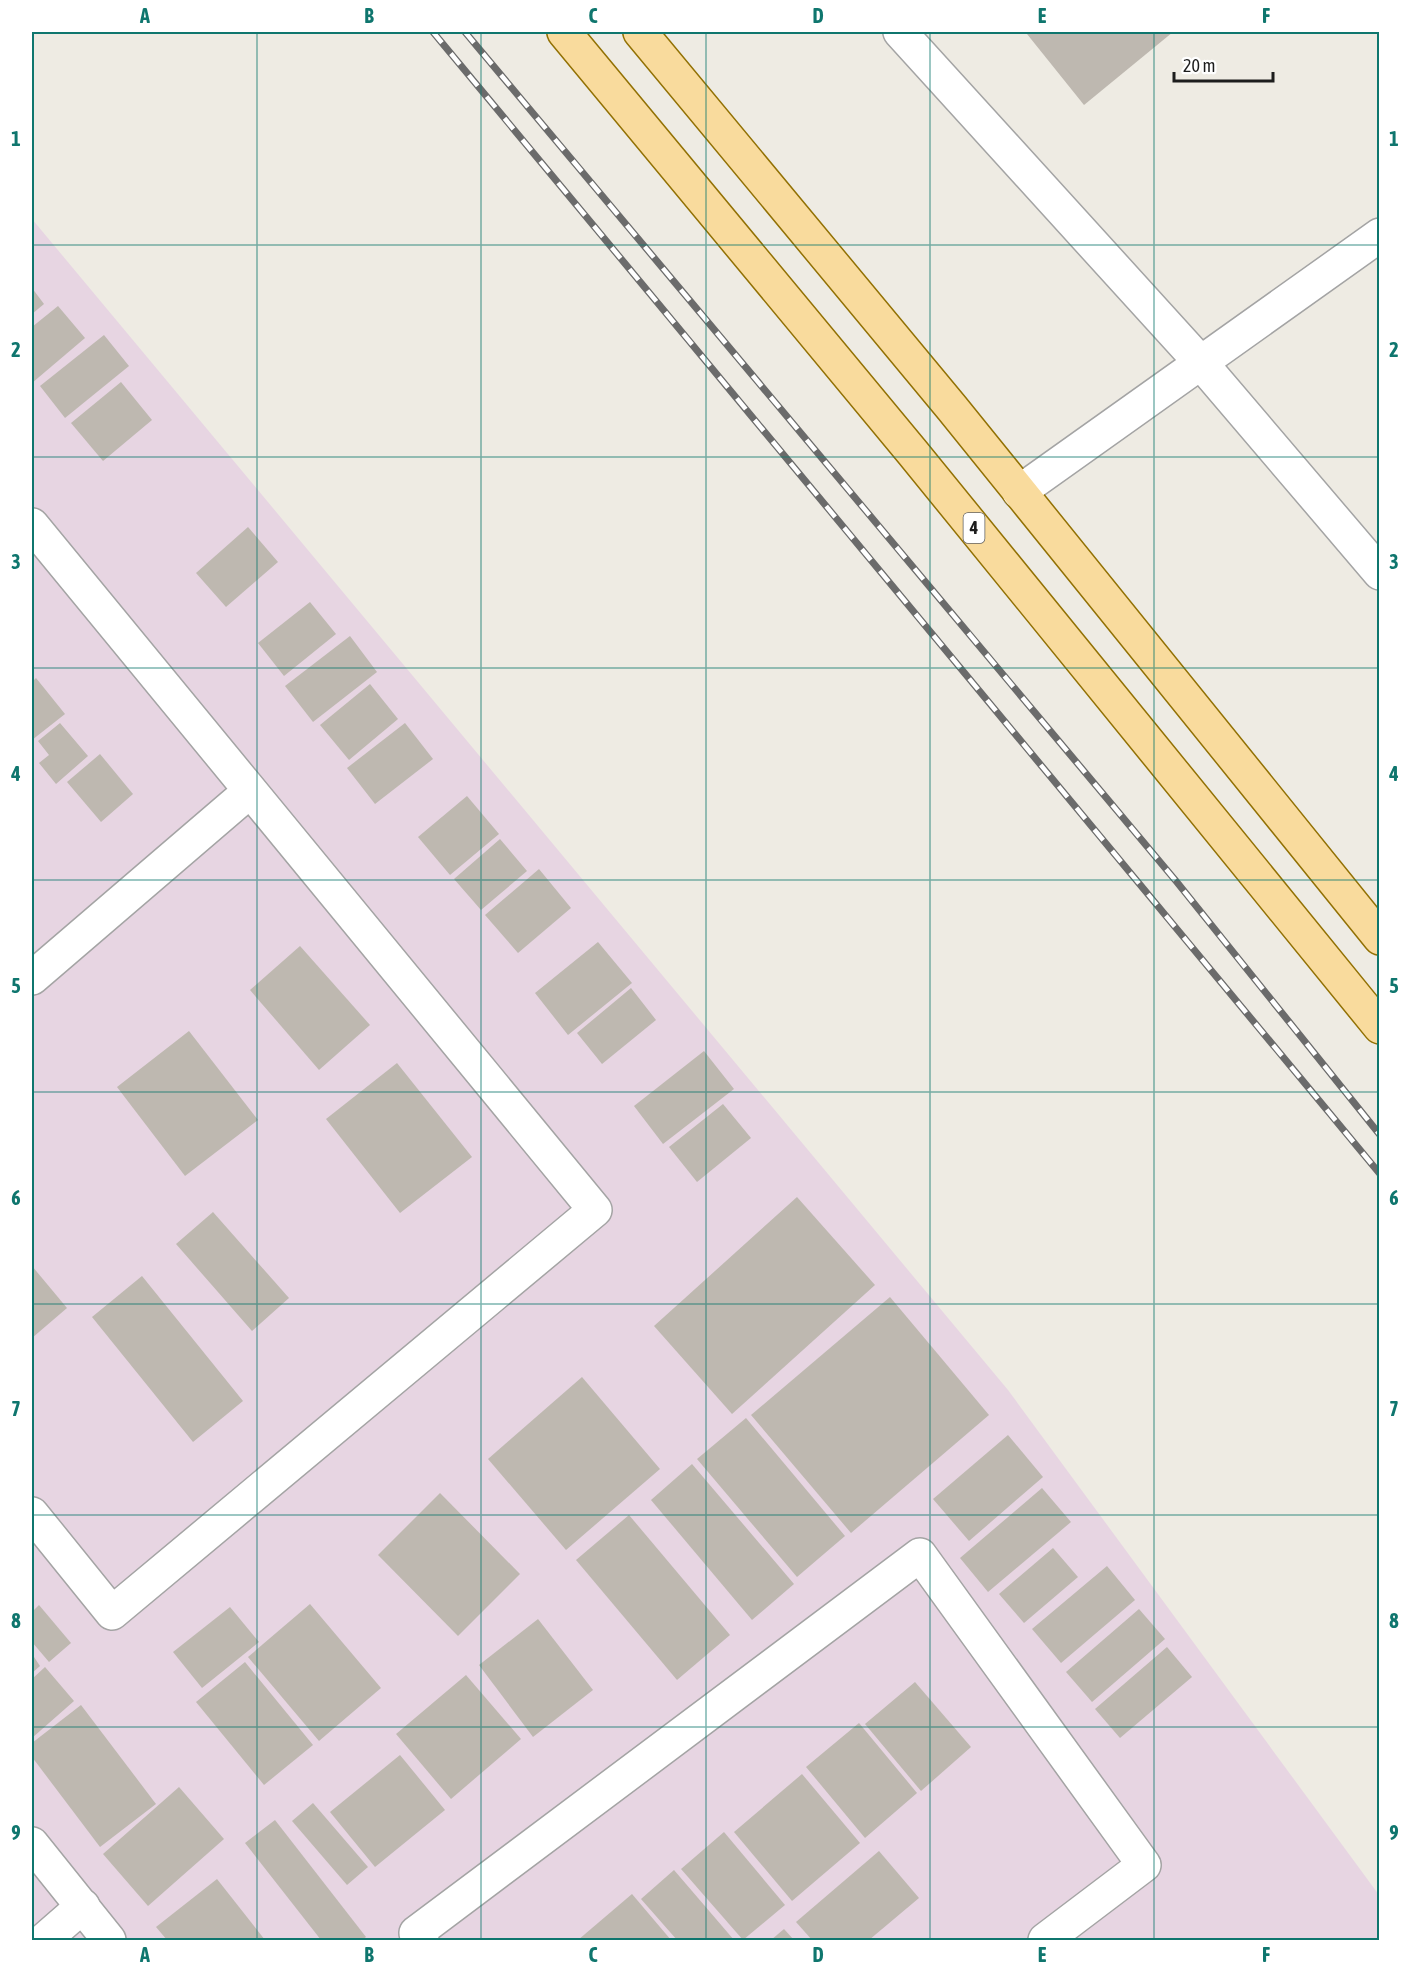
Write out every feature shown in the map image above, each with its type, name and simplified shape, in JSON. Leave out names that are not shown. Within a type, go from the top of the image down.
[{"type":"main road","name":"4","points":[[564,32],[928,471],[1380,1027]]},
{"type":"main road","points":[[640,32],[1019,492],[1380,938]]},
{"type":"street","points":[[900,32],[1201,363],[1380,573]]},
{"type":"street","points":[[1019,492],[1380,236]]},
{"type":"street","points":[[32,525],[595,1210],[112,1613],[32,1514]]},
{"type":"street","points":[[35,969],[250,791]]},
{"type":"street","points":[[422,1941],[416,1933],[920,1555],[1144,1865],[1045,1941]]},
{"type":"street","points":[[32,1844],[109,1941]]},
{"type":"street","points":[[44,1941],[83,1906]]},
{"type":"shaded area","points":[[32,219],[1008,1390],[1379,1895],[1379,1940],[32,1940]]},
{"type":"building","points":[[1030,32],[1173,32],[1084,105],[1027,34]]},
{"type":"building","points":[[32,288],[44,304],[32,314]]},
{"type":"building","points":[[58,306],[85,338],[32,383],[32,327]]},
{"type":"building","points":[[104,335],[129,366],[65,418],[40,386]]},
{"type":"building","points":[[121,382],[152,420],[103,461],[71,423]]},
{"type":"building","points":[[248,527],[278,562],[226,607],[196,573]]},
{"type":"building","points":[[310,602],[336,634],[284,676],[258,643]]},
{"type":"building","points":[[350,636],[377,672],[313,722],[285,686]]},
{"type":"building","points":[[36,678],[65,714],[32,740],[32,682]]},
{"type":"building","points":[[370,684],[398,719],[349,760],[320,725]]},
{"type":"building","points":[[60,723],[88,756],[56,784],[39,763],[49,755],[38,741]]},
{"type":"building","points":[[405,723],[433,759],[375,804],[347,768]]},
{"type":"building","points":[[100,754],[133,794],[101,822],[67,782]]},
{"type":"building","points":[[467,796],[499,834],[450,875],[418,837]]},
{"type":"building","points":[[500,839],[527,871],[481,910],[454,879]]},
{"type":"building","points":[[539,869],[571,908],[518,953],[485,915]]},
{"type":"building","points":[[598,942],[632,983],[568,1035],[535,993]]},
{"type":"building","points":[[300,946],[370,1025],[319,1070],[250,990]]},
{"type":"building","points":[[631,988],[656,1020],[602,1064],[577,1033]]},
{"type":"building","points":[[189,1031],[258,1120],[185,1176],[117,1087]]},
{"type":"building","points":[[704,1051],[734,1089],[663,1144],[634,1106]]},
{"type":"building","points":[[397,1063],[472,1157],[400,1213],[326,1119]]},
{"type":"building","points":[[723,1104],[751,1138],[697,1182],[669,1147]]},
{"type":"building","points":[[797,1197],[875,1285],[732,1414],[654,1326]]},
{"type":"building","points":[[213,1212],[289,1298],[252,1331],[176,1244]]},
{"type":"building","points":[[32,1266],[67,1308],[32,1338]]},
{"type":"building","points":[[142,1276],[243,1401],[193,1442],[92,1317]]},
{"type":"building","points":[[890,1297],[989,1415],[851,1533],[751,1415]]},
{"type":"building","points":[[582,1377],[660,1469],[566,1550],[488,1459]]},
{"type":"building","points":[[746,1418],[845,1536],[797,1577],[697,1459]]},
{"type":"building","points":[[1008,1435],[1043,1477],[969,1541],[933,1499]]},
{"type":"building","points":[[692,1464],[794,1584],[752,1620],[651,1500]]},
{"type":"building","points":[[1042,1488],[1071,1522],[988,1592],[960,1558]]},
{"type":"building","points":[[440,1493],[520,1574],[458,1636],[378,1555]]},
{"type":"building","points":[[629,1515],[730,1635],[677,1680],[576,1560]]},
{"type":"building","points":[[1053,1548],[1078,1577],[1024,1623],[999,1594]]},
{"type":"building","points":[[1107,1566],[1135,1600],[1061,1663],[1032,1629]]},
{"type":"building","points":[[310,1604],[381,1688],[319,1741],[248,1657]]},
{"type":"building","points":[[39,1605],[71,1643],[49,1662],[32,1642],[32,1612]]},
{"type":"building","points":[[230,1607],[259,1642],[202,1688],[173,1652]]},
{"type":"building","points":[[1139,1609],[1165,1639],[1092,1702],[1066,1672]]},
{"type":"building","points":[[538,1619],[593,1690],[533,1737],[479,1665]]},
{"type":"building","points":[[1167,1647],[1192,1677],[1120,1738],[1095,1709]]},
{"type":"building","points":[[32,1654],[40,1666],[32,1673]]},
{"type":"building","points":[[245,1662],[313,1745],[264,1785],[196,1702]]},
{"type":"building","points":[[45,1667],[74,1701],[32,1738],[32,1679]]},
{"type":"building","points":[[466,1675],[521,1739],[451,1799],[396,1734]]},
{"type":"building","points":[[915,1682],[971,1747],[921,1791],[865,1724]]},
{"type":"building","points":[[81,1705],[156,1804],[100,1847],[32,1757],[32,1743]]},
{"type":"building","points":[[859,1723],[917,1793],[865,1838],[806,1767]]},
{"type":"building","points":[[400,1755],[445,1810],[375,1867],[330,1812]]},
{"type":"building","points":[[802,1774],[860,1843],[792,1901],[734,1832]]},
{"type":"building","points":[[179,1787],[224,1839],[148,1906],[103,1854]]},
{"type":"building","points":[[313,1803],[368,1867],[347,1885],[292,1821]]},
{"type":"building","points":[[275,1820],[366,1937],[362,1940],[321,1940],[245,1843]]},
{"type":"building","points":[[724,1832],[785,1905],[743,1940],[681,1869]]},
{"type":"building","points":[[879,1851],[919,1898],[869,1940],[812,1940],[796,1922]]},
{"type":"building","points":[[674,1870],[734,1940],[677,1940],[641,1899]]},
{"type":"building","points":[[217,1879],[265,1940],[167,1940],[156,1927]]},
{"type":"building","points":[[632,1894],[671,1940],[578,1940]]},
{"type":"building","points":[[784,1929],[794,1940],[771,1940]]},
{"type":"railway","points":[[433,32],[1380,1174]]},
{"type":"railway","points":[[465,32],[1176,881],[1380,1135]]}]
